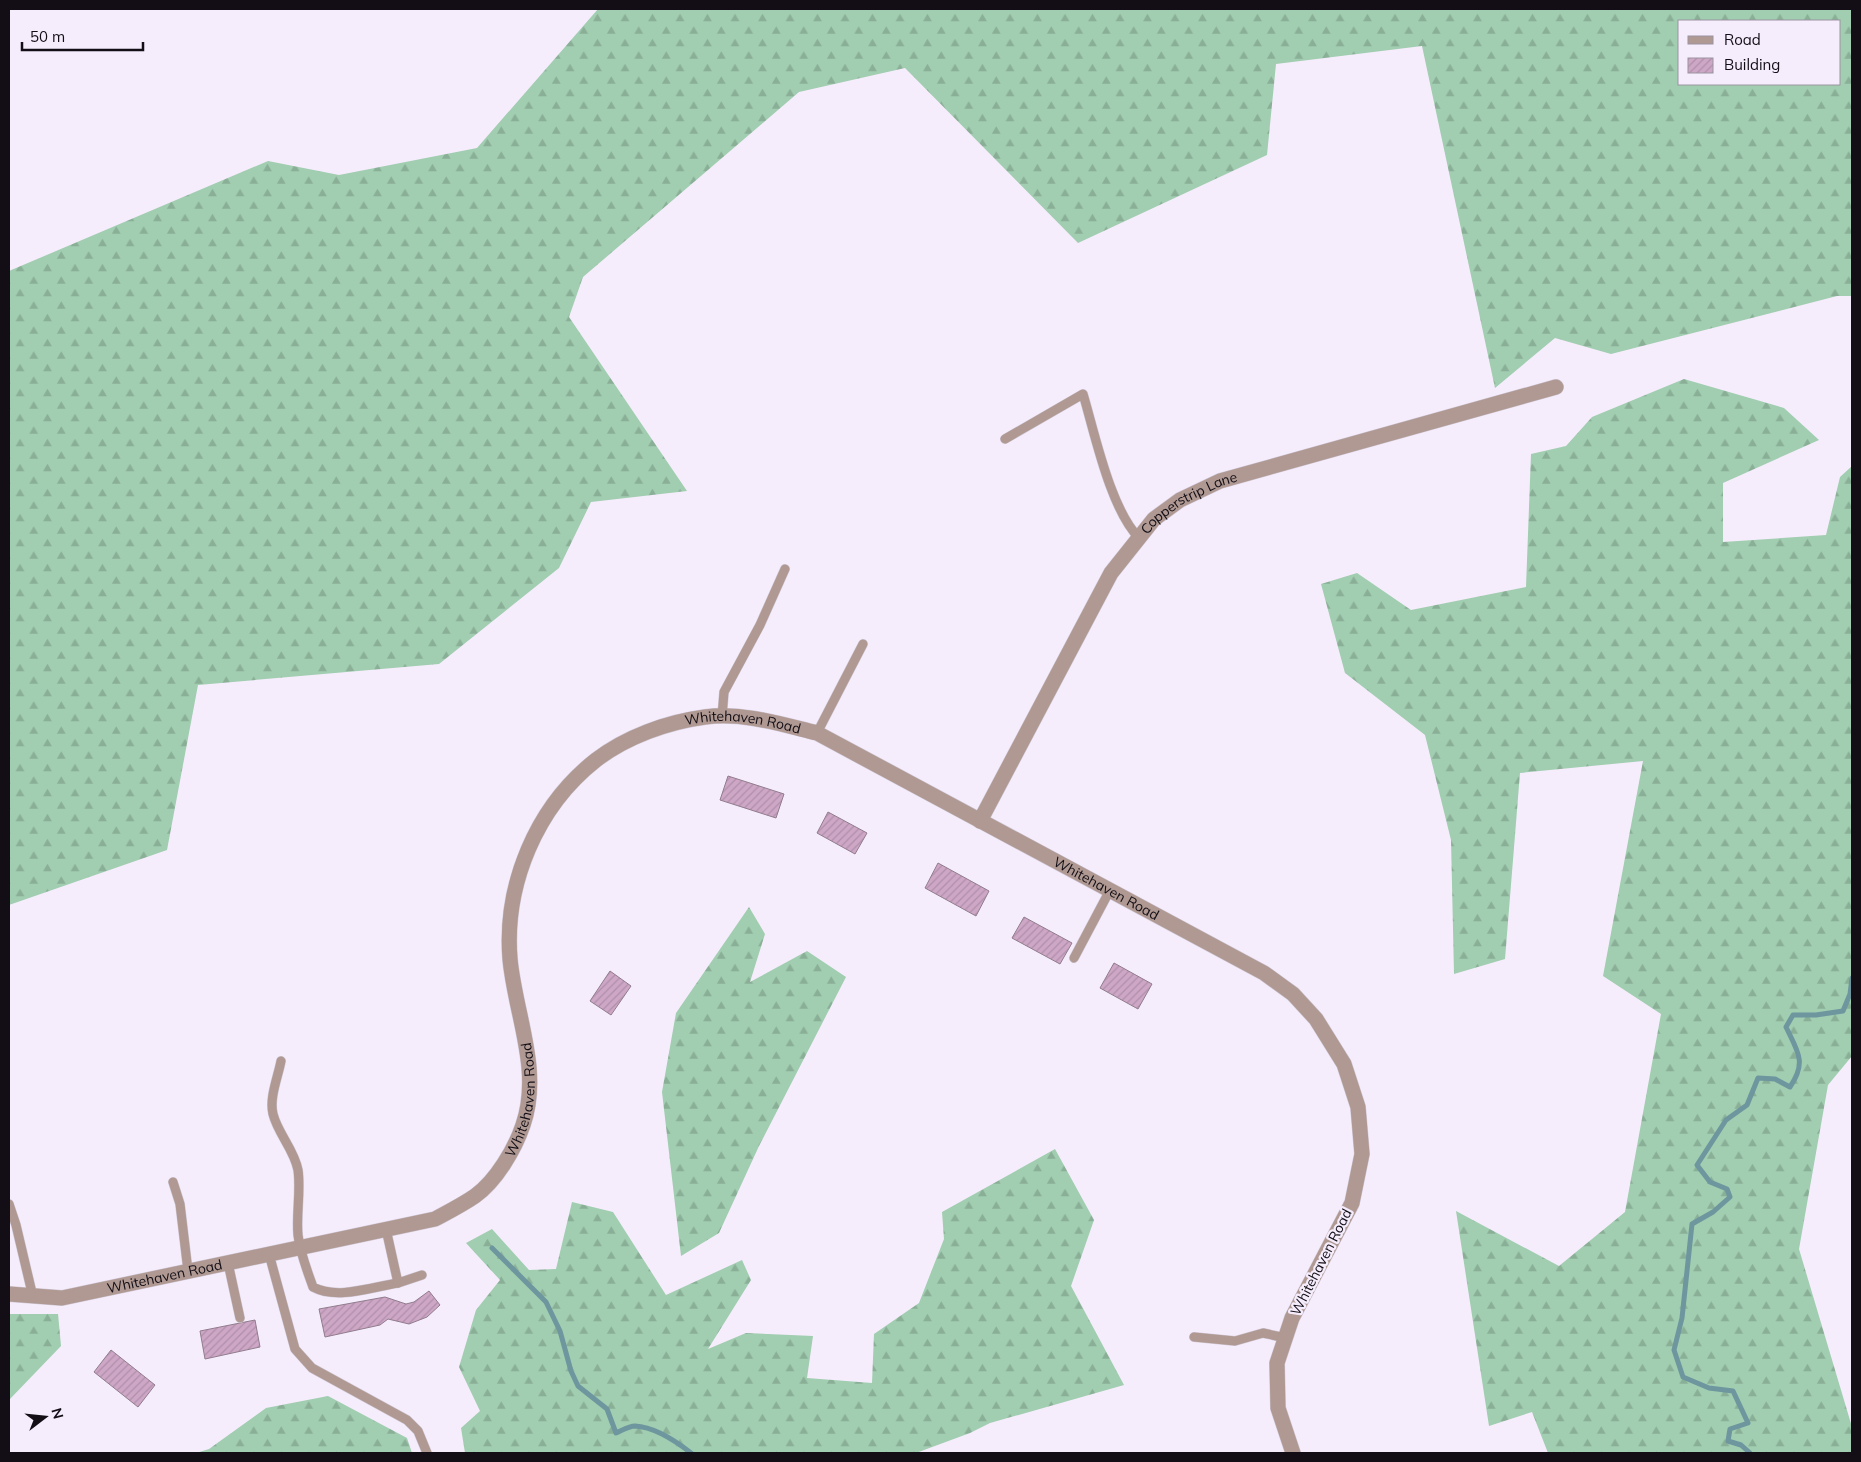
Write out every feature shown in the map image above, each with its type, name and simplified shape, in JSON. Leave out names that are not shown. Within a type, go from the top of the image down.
[{"type":"street","name":"Copperstrip Lane","points":[[980,821],[1111,572],[1154,519],[1180,500],[1220,482],[1556,387]]},
{"type":"street","name":"Whitehaven Road","points":[[9,1294],[62,1298],[435,1219],[476,1196],[507,1160],[524,1124],[530,1092],[529,1061],[510,959],[513,897],[522,864],[537,830],[565,790],[596,760],[622,744],[663,726],[706,717],[753,717],[817,733],[1110,890],[1264,973],[1293,994],[1316,1019],[1344,1064],[1358,1107],[1362,1154],[1352,1203],[1292,1318],[1278,1363],[1278,1408],[1292,1453]]},
{"type":"lane","points":[[1005,439],[1083,394],[1106,468],[1127,526],[1139,538]]},
{"type":"lane","points":[[722,717],[724,692],[760,625],[785,570]]},
{"type":"lane","points":[[817,733],[863,644]]},
{"type":"lane","points":[[1074,958],[1110,890]]},
{"type":"lane","points":[[281,1061],[273,1100],[273,1115],[285,1142],[293,1150],[298,1171],[300,1248],[313,1287],[323,1292],[352,1291],[398,1283],[422,1275]]},
{"type":"lane","points":[[174,1182],[180,1204],[188,1271]]},
{"type":"lane","points":[[9,1204],[34,1297]]},
{"type":"lane","points":[[386,1229],[398,1283]]},
{"type":"lane","points":[[269,1254],[295,1349],[312,1368],[406,1420],[418,1431],[427,1453]]},
{"type":"lane","points":[[228,1262],[240,1318]]},
{"type":"lane","points":[[1194,1337],[1235,1341],[1263,1333],[1286,1338]]},
{"type":"green space","points":[[598,9],[1852,9],[1852,296],[1837,296],[1611,354],[1555,338],[1495,388],[1422,46],[1276,64],[1267,155],[1078,243],[905,68],[799,92],[583,277],[569,317],[687,491],[591,502],[559,568],[439,664],[198,685],[167,850],[9,905],[9,271],[268,161],[339,175],[477,148]]},
{"type":"green space","points":[[1684,379],[1784,408],[1819,440],[1723,483],[1723,542],[1826,535],[1840,477],[1852,466],[1852,1056],[1828,1085],[1799,1249],[1852,1427],[1852,1453],[1548,1453],[1532,1412],[1489,1426],[1456,1211],[1559,1266],[1625,1212],[1661,1014],[1603,976],[1643,761],[1520,773],[1505,959],[1454,974],[1451,840],[1425,735],[1345,673],[1321,584],[1357,573],[1411,610],[1526,587],[1531,454],[1566,446],[1592,417]]},
{"type":"green space","points":[[749,907],[765,934],[750,982],[807,951],[846,977],[759,1146],[719,1233],[681,1256],[662,1092],[676,1013]]},
{"type":"green space","points":[[1055,1149],[1094,1220],[1071,1286],[1124,1385],[990,1423],[970,1433],[916,1453],[465,1453],[461,1428],[480,1411],[459,1367],[476,1310],[500,1280],[466,1243],[492,1229],[529,1270],[556,1269],[572,1202],[613,1212],[666,1295],[742,1260],[751,1280],[708,1349],[746,1333],[813,1336],[807,1378],[872,1383],[874,1334],[919,1303],[944,1239],[942,1212]]},
{"type":"green space","points":[[9,1314],[58,1314],[61,1346],[9,1400]]},
{"type":"green space","points":[[328,1396],[407,1438],[412,1453],[196,1453],[209,1449],[266,1408]]},
{"type":"building","points":[[728,776],[784,794],[776,818],[720,800]]},
{"type":"building","points":[[828,812],[867,833],[855,854],[817,833]]},
{"type":"building","points":[[938,863],[989,891],[976,916],[925,888]]},
{"type":"building","points":[[1024,917],[1072,943],[1060,964],[1012,938]]},
{"type":"building","points":[[1114,963],[1152,984],[1138,1009],[1100,988]]},
{"type":"building","points":[[610,971],[631,986],[611,1015],[590,1001]]},
{"type":"building","points":[[429,1291],[440,1305],[427,1317],[409,1324],[388,1319],[380,1325],[325,1337],[319,1309],[385,1297],[406,1304],[414,1302]]},
{"type":"building","points":[[255,1320],[260,1347],[205,1359],[200,1331]]},
{"type":"building","points":[[111,1350],[155,1385],[138,1407],[94,1372]]},
{"type":"waterway","points":[[1750,1453],[1741,1445],[1728,1441],[1730,1429],[1748,1423],[1733,1391],[1709,1388],[1683,1377],[1674,1350],[1682,1318],[1692,1224],[1713,1212],[1730,1197],[1727,1189],[1710,1182],[1697,1165],[1726,1120],[1747,1105],[1758,1078],[1775,1079],[1790,1087],[1798,1071],[1799,1057],[1786,1027],[1793,1015],[1816,1015],[1843,1011],[1850,994],[1852,978]]},
{"type":"waterway","points":[[492,1248],[546,1302],[560,1331],[571,1371],[578,1386],[607,1409],[616,1433],[633,1426],[650,1429],[679,1444],[691,1453]]}]
